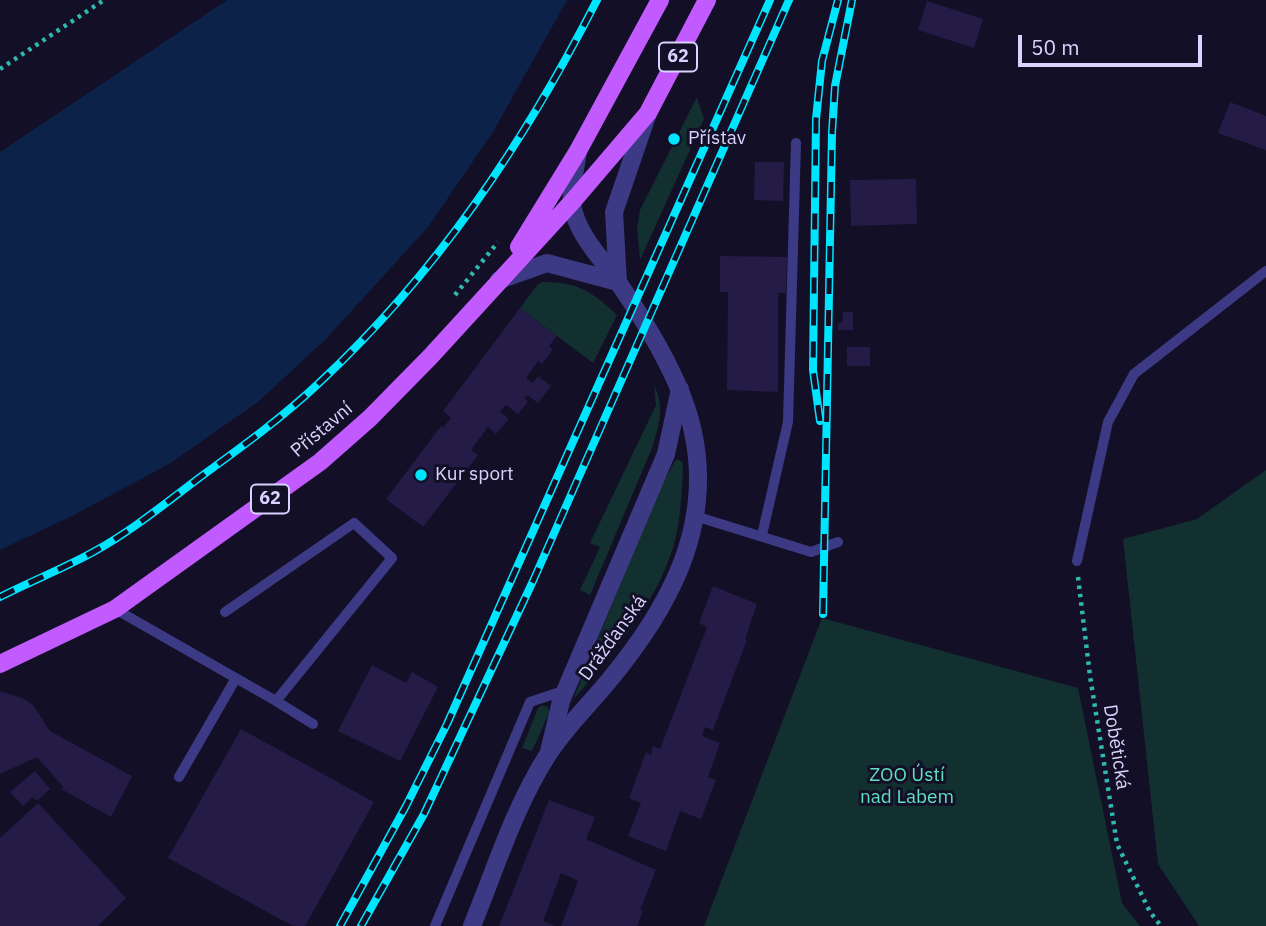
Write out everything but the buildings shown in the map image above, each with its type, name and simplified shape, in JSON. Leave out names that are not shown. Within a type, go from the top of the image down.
[{"type":"main road","name":"Přístavní","points":[[499,279],[579,151],[660,0]]},
{"type":"main road","name":"Přístavní","points":[[0,664],[115,609],[320,463],[370,418],[430,357],[572,202],[648,113],[707,0]]},
{"type":"street","points":[[499,279],[547,263],[618,282],[614,212],[648,113]]},
{"type":"street","points":[[572,202],[579,151]]},
{"type":"street","name":"Drážďanská","points":[[472,926],[532,780],[549,752],[652,625],[670,595],[684,559],[695,516],[698,472],[693,432],[680,389],[618,282],[580,230],[572,202]]},
{"type":"street","points":[[549,752],[566,690],[666,454],[680,389]]},
{"type":"lane","points":[[762,536],[788,422],[796,143]]},
{"type":"lane","points":[[1077,561],[1108,422],[1134,374],[1266,271]]},
{"type":"lane","points":[[695,516],[811,552],[838,542]]},
{"type":"lane","points":[[225,612],[354,523],[392,558],[276,701]]},
{"type":"lane","points":[[115,609],[313,724]]},
{"type":"lane","points":[[179,777],[236,678]]},
{"type":"lane","points":[[435,926],[530,702],[566,690]]},
{"type":"path","points":[[0,69],[104,0]]},
{"type":"path","points":[[448,303],[505,232]]},
{"type":"path","name":"Dobětická","points":[[1077,561],[1090,676],[1117,844],[1150,912],[1161,926]]},
{"type":"green space","points":[[697,97],[704,119],[640,260],[637,229],[640,210]]},
{"type":"green space","points":[[542,282],[575,286],[592,294],[617,315],[593,363],[520,308]]},
{"type":"green space","points":[[654,385],[660,409],[655,440],[590,595],[580,590],[600,547],[590,543],[656,405]]},
{"type":"green space","points":[[678,459],[683,463],[682,496],[676,538],[665,570],[631,629],[573,700],[658,492]]},
{"type":"green space","points":[[1266,470],[1266,926],[1199,926],[1158,864],[1123,539],[1197,519]]},
{"type":"green space","name":"ZOO Ústí nad Labem","points":[[822,618],[1078,688],[1122,903],[1140,926],[704,926]]},
{"type":"green space","points":[[542,705],[548,707],[549,713],[532,751],[522,748],[538,708]]},
{"type":"water","points":[[227,0],[567,0],[493,132],[428,227],[326,339],[258,402],[169,464],[74,515],[0,550],[0,152]]},
{"type":"railway","points":[[0,597],[84,557],[137,525],[277,419],[362,341],[440,251],[475,204],[539,105],[597,0]]},
{"type":"railway","points":[[340,926],[406,806],[447,724],[770,0]]},
{"type":"railway","points":[[361,926],[424,814],[533,581],[789,0]]},
{"type":"railway","points":[[820,421],[813,370],[816,119],[822,61],[838,0]]},
{"type":"railway","points":[[823,614],[832,133],[835,86],[852,0]]},
{"type":"place","name":"Přístav","points":[[674,139]]},
{"type":"place","name":"Kur sport","points":[[421,475]]}]
